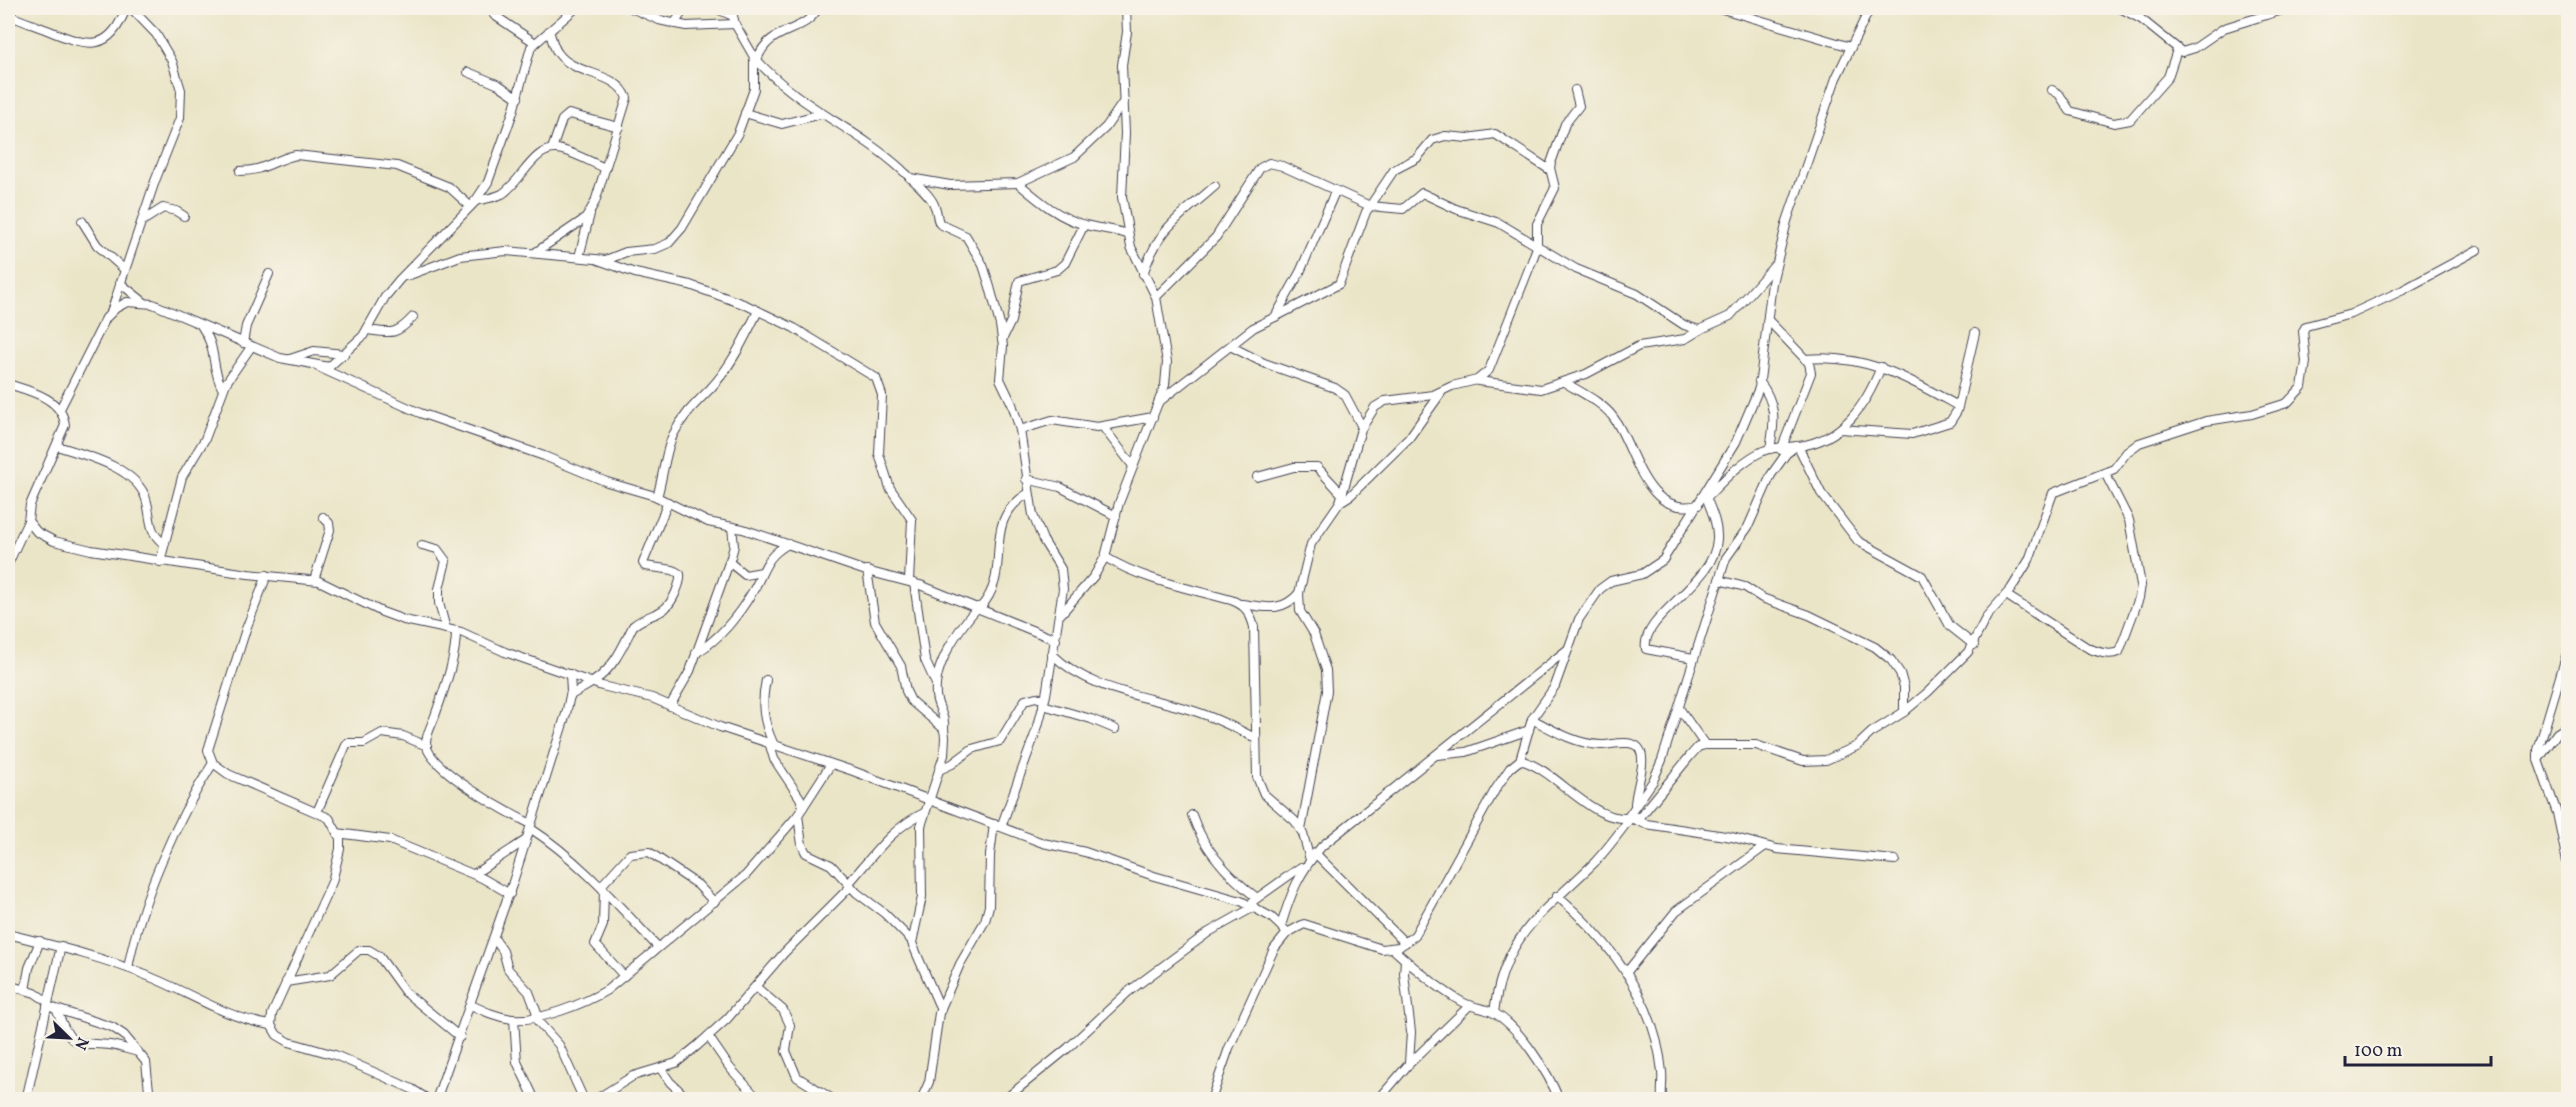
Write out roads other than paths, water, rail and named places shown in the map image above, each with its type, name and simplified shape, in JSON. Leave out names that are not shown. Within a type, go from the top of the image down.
[{"type":"street","points":[[8,15],[81,44],[95,44],[112,35],[126,8]]},
{"type":"street","points":[[60,409],[111,312],[144,220],[155,181],[180,118],[181,90],[172,61],[156,34],[140,14],[131,8]]},
{"type":"street","points":[[120,283],[145,303],[202,327],[289,360],[329,367],[345,354],[367,330],[385,297],[473,203],[488,182],[518,98],[534,42],[576,8]]},
{"type":"street","points":[[631,8],[674,24],[733,16]]},
{"type":"street","points":[[674,24],[684,8]]},
{"type":"street","points":[[716,8],[733,16],[756,58],[777,82],[821,114],[851,130],[910,178],[932,201],[940,224],[966,236],[974,247],[998,310],[1002,341],[1000,379],[1012,404],[1020,430],[1033,515],[1043,540],[1060,569],[1063,589],[1060,615],[1044,702],[998,825],[990,855],[989,906],[985,921],[960,964],[936,1023],[928,1082],[921,1100]]},
{"type":"street","points":[[596,260],[606,260],[626,252],[655,249],[675,237],[738,133],[755,82],[756,58],[764,44],[783,31],[810,19],[818,8]]},
{"type":"street","points":[[1060,615],[1094,576],[1104,557],[1133,466],[1165,385],[1167,362],[1156,297],[1143,274],[1127,234],[1121,189],[1124,101],[1122,65],[1127,32],[1126,8]]},
{"type":"street","points":[[1719,8],[1851,47]]},
{"type":"street","points":[[1693,658],[1646,649],[1646,640],[1669,606],[1695,585],[1712,560],[1717,528],[1706,496],[1736,442],[1756,399],[1776,263],[1822,116],[1870,8]]},
{"type":"street","points":[[2120,8],[2141,19],[2177,50],[2189,51],[2212,34],[2245,19],[2289,8]]},
{"type":"street","points":[[494,15],[534,42]]},
{"type":"street","points":[[549,31],[558,53],[566,61],[619,85],[627,98],[591,210],[579,257]]},
{"type":"street","points":[[2052,90],[2059,94],[2070,111],[2114,123],[2125,122],[2138,113],[2168,77],[2177,50]]},
{"type":"street","points":[[468,72],[499,85],[518,98]]},
{"type":"street","points":[[1550,170],[1562,129],[1580,106],[1575,90]]},
{"type":"street","points":[[910,178],[950,185],[1018,183],[1074,157],[1106,127],[1124,101]]},
{"type":"street","points":[[745,113],[782,124],[821,114]]},
{"type":"street","points":[[552,149],[562,120],[569,114],[619,127]]},
{"type":"street","points":[[1160,401],[1232,347],[1253,328],[1339,284],[1370,206],[1394,170],[1417,158],[1432,140],[1445,136],[1468,138],[1495,134],[1550,170],[1556,183],[1537,224],[1537,247],[1490,370],[1477,381]]},
{"type":"street","points":[[473,203],[500,195],[518,180],[544,151],[561,149],[605,168]]},
{"type":"street","points":[[240,171],[262,170],[280,158],[296,155],[397,166],[449,187],[473,203]]},
{"type":"street","points":[[1156,297],[1216,237],[1260,168],[1269,163],[1282,165],[1335,192],[1370,206],[1403,209],[1422,193],[1456,209],[1499,223],[1588,275],[1637,294],[1684,325],[1700,330]]},
{"type":"street","points":[[1018,183],[1040,202],[1084,225],[1110,228],[1127,234]]},
{"type":"street","points":[[1143,274],[1150,253],[1163,231],[1215,186]]},
{"type":"street","points":[[1275,317],[1300,272],[1335,192]]},
{"type":"street","points":[[144,220],[163,208],[176,210],[184,216]]},
{"type":"street","points":[[536,252],[586,218],[591,210]]},
{"type":"street","points":[[82,221],[96,245],[125,270]]},
{"type":"street","points":[[1002,341],[1011,321],[1019,281],[1056,270],[1065,263],[1084,225]]},
{"type":"street","points":[[1629,820],[1641,816],[1698,747],[1756,745],[1803,761],[1826,760],[1857,746],[1872,732],[1904,712],[1958,664],[1974,645],[1987,616],[2006,595],[2033,552],[2053,493],[2106,473],[2117,466],[2127,452],[2139,443],[2206,421],[2252,414],[2287,402],[2302,387],[2306,362],[2303,331],[2306,326],[2351,314],[2403,290],[2477,250]]},
{"type":"street","points":[[399,280],[460,256],[506,251],[536,252],[596,260],[635,273],[690,285],[758,311],[867,371],[880,385],[882,395],[879,454],[890,488],[912,520],[912,582],[925,660],[936,684]]},
{"type":"street","points":[[1532,261],[1552,255]]},
{"type":"street","points":[[1341,498],[1351,495],[1410,438],[1441,393],[1452,386],[1477,381],[1541,389],[1564,382],[1615,360],[1639,346],[1685,339],[1730,316],[1776,263]]},
{"type":"street","points":[[160,562],[182,477],[202,445],[223,390],[247,345],[246,326],[268,274]]},
{"type":"street","points":[[111,312],[127,302],[145,303]]},
{"type":"street","points":[[657,497],[672,438],[679,425],[689,408],[709,390],[730,362],[758,311]]},
{"type":"street","points":[[367,330],[395,332],[402,329],[413,317]]},
{"type":"street","points":[[1635,805],[1653,781],[1679,708],[1726,558],[1748,527],[1811,373],[1805,359],[1767,320]]},
{"type":"street","points":[[202,327],[214,347],[216,377],[223,390]]},
{"type":"street","points":[[1840,429],[1912,434],[1950,422],[1958,406],[1975,333]]},
{"type":"street","points":[[1232,347],[1264,363],[1335,388],[1345,395],[1362,427]]},
{"type":"street","points":[[289,360],[314,351],[345,354]]},
{"type":"street","points":[[1805,359],[1851,359],[1881,367],[1958,406]]},
{"type":"street","points":[[316,366],[335,377],[369,389],[420,413],[544,456],[607,482],[657,497],[694,517],[912,582],[979,607],[1056,640]]},
{"type":"street","points":[[1211,1100],[1229,1048],[1274,949],[1288,933],[1304,924],[1354,942],[1382,949],[1405,943],[1416,935],[1495,790],[1510,768],[1520,760],[1532,719],[1555,686],[1580,619],[1600,589],[1611,580],[1642,574],[1654,568],[1663,560],[1698,505],[1750,458],[1770,449],[1823,440],[1840,429],[1866,402],[1881,367]]},
{"type":"street","points":[[1759,381],[1769,393],[1775,410],[1770,449]]},
{"type":"street","points":[[1564,382],[1612,415],[1635,455],[1644,478],[1654,492],[1677,506],[1698,505]]},
{"type":"street","points":[[8,384],[29,390],[53,402],[63,412],[65,424],[30,505],[28,521],[8,564]]},
{"type":"street","points":[[1301,830],[1327,691],[1326,670],[1314,634],[1300,611],[1299,593],[1311,544],[1341,498],[1362,427],[1375,407],[1384,401],[1441,393]]},
{"type":"street","points":[[1020,430],[1052,420],[1103,426],[1153,417]]},
{"type":"street","points":[[1103,426],[1133,466]]},
{"type":"street","points":[[57,446],[115,467],[132,480],[146,499],[152,533],[164,544]]},
{"type":"street","points":[[1771,475],[1786,454],[1797,446]]},
{"type":"street","points":[[1797,446],[1821,493],[1858,542],[1922,576],[1950,626],[1974,645]]},
{"type":"street","points":[[1257,477],[1294,467],[1317,467],[1341,498]]},
{"type":"street","points":[[2006,595],[2088,648],[2103,653],[2119,651],[2139,598],[2141,585],[2129,519],[2106,473]]},
{"type":"street","points":[[1026,479],[1059,487],[1116,516]]},
{"type":"street","points":[[941,1010],[912,942],[922,897],[920,837],[924,813],[944,755],[944,715],[936,699],[936,684],[943,660],[967,619],[992,592],[997,576],[1001,520],[1014,501],[1029,493]]},
{"type":"street","points":[[570,696],[593,683],[619,653],[633,626],[667,609],[681,577],[677,572],[651,568],[643,563],[668,502]]},
{"type":"street","points":[[314,580],[330,530],[329,523],[323,517]]},
{"type":"street","points":[[28,521],[37,532],[54,541],[160,562],[314,580],[382,612],[456,631],[505,652],[593,683],[652,698],[720,727],[831,764],[1043,843],[1085,852],[1154,876],[1253,903]]},
{"type":"street","points":[[670,706],[696,654],[729,562],[734,546],[732,527]]},
{"type":"street","points":[[696,654],[719,637],[752,593],[768,559],[788,544]]},
{"type":"street","points":[[422,545],[436,549],[446,561],[445,576],[439,589],[439,603],[446,629]]},
{"type":"street","points":[[1104,557],[1121,567],[1152,578],[1242,604],[1269,609],[1280,608],[1299,593]]},
{"type":"street","points":[[729,562],[745,575],[762,572]]},
{"type":"street","points":[[867,570],[875,622],[901,666],[906,691],[911,700],[944,730]]},
{"type":"street","points":[[267,575],[214,724],[208,750],[213,762],[228,774],[329,818],[337,833],[340,849],[332,882],[272,1014],[272,1025],[277,1035],[289,1042],[335,1055],[412,1089],[429,1100]]},
{"type":"street","points":[[1719,580],[1745,587],[1762,598],[1809,615],[1875,647],[1891,660],[1900,673],[1904,687],[1904,712]]},
{"type":"street","points":[[1242,604],[1249,612],[1254,627],[1257,777],[1264,794],[1295,821],[1308,843],[1311,859],[1405,943]]},
{"type":"street","points":[[427,746],[456,645],[456,631]]},
{"type":"street","points":[[1004,1100],[1068,1048],[1128,992],[1311,859],[1372,803],[1568,648]]},
{"type":"street","points":[[2568,650],[2540,738],[2538,760],[2557,813],[2568,866]]},
{"type":"street","points":[[1052,654],[1065,667],[1098,684],[1212,717],[1255,738]]},
{"type":"street","points":[[436,1100],[510,894],[570,696],[570,674]]},
{"type":"street","points":[[766,680],[762,707],[764,723],[774,759],[800,798],[801,839],[806,853],[831,865],[912,942]]},
{"type":"street","points":[[939,770],[952,764],[972,748],[1000,741],[1025,700],[1036,697],[1115,729]]},
{"type":"street","points":[[1679,708],[1705,745]]},
{"type":"street","points":[[1494,1013],[1498,979],[1515,946],[1534,918],[1595,862],[1629,820],[1635,805],[1642,764],[1638,747],[1630,744],[1584,744],[1532,719]]},
{"type":"street","points":[[2538,760],[2557,733],[2568,726]]},
{"type":"street","points":[[1435,755],[1466,752],[1529,730]]},
{"type":"street","points":[[317,812],[347,743],[359,744],[382,733],[403,736],[427,746],[445,768],[464,784],[554,844],[602,888],[657,946]]},
{"type":"street","points":[[1520,760],[1540,768],[1608,816],[1732,837],[1764,847],[1895,860]]},
{"type":"street","points":[[128,968],[139,920],[151,889],[165,856],[213,762]]},
{"type":"street","points":[[471,1005],[501,1018],[514,1020],[590,1000],[624,976],[657,946],[746,875],[800,811],[831,764]]},
{"type":"street","points":[[595,1100],[633,1076],[676,1063],[708,1036],[850,884],[893,832],[908,820],[924,813]]},
{"type":"street","points":[[1192,815],[1208,850],[1253,903],[1288,933]]},
{"type":"street","points":[[337,833],[390,840],[474,874],[510,894]]},
{"type":"street","points":[[779,838],[791,836],[801,839]]},
{"type":"street","points":[[474,874],[526,840]]},
{"type":"street","points":[[1626,973],[1676,911],[1764,847]]},
{"type":"street","points":[[624,976],[595,944],[603,925],[602,888],[630,854],[649,852],[698,885],[714,902]]},
{"type":"street","points":[[1281,926],[1293,885],[1311,859]]},
{"type":"street","points":[[1557,896],[1590,924],[1612,950],[1626,973],[1654,1034],[1662,1072],[1662,1100]]},
{"type":"street","points":[[8,934],[61,946],[128,968],[223,1011],[258,1024],[272,1025]]},
{"type":"street","points":[[494,938],[503,951],[508,969],[530,992],[536,1016],[559,1045],[584,1100]]},
{"type":"street","points":[[25,990],[29,968],[40,941]]},
{"type":"street","points":[[26,1100],[61,946]]},
{"type":"street","points":[[1392,948],[1450,994],[1470,1005],[1494,1013],[1506,1022],[1551,1078],[1559,1100]]},
{"type":"street","points":[[286,982],[330,975],[359,950],[369,950],[379,956],[405,992],[460,1037]]},
{"type":"street","points":[[1406,960],[1404,974],[1411,1032],[1409,1063]]},
{"type":"street","points":[[8,985],[25,990],[57,1011],[112,1027],[132,1042],[148,1068],[150,1100]]},
{"type":"street","points":[[756,987],[783,1010],[790,1025],[786,1051],[797,1077],[834,1100]]},
{"type":"street","points":[[1378,1100],[1409,1063],[1470,1005]]},
{"type":"street","points":[[57,1011],[67,1033],[82,1045],[113,1046],[138,1052]]},
{"type":"street","points":[[514,1020],[517,1062],[535,1100]]},
{"type":"street","points":[[708,1036],[730,1068],[759,1100]]},
{"type":"street","points":[[661,1069],[670,1082],[689,1100]]}]
